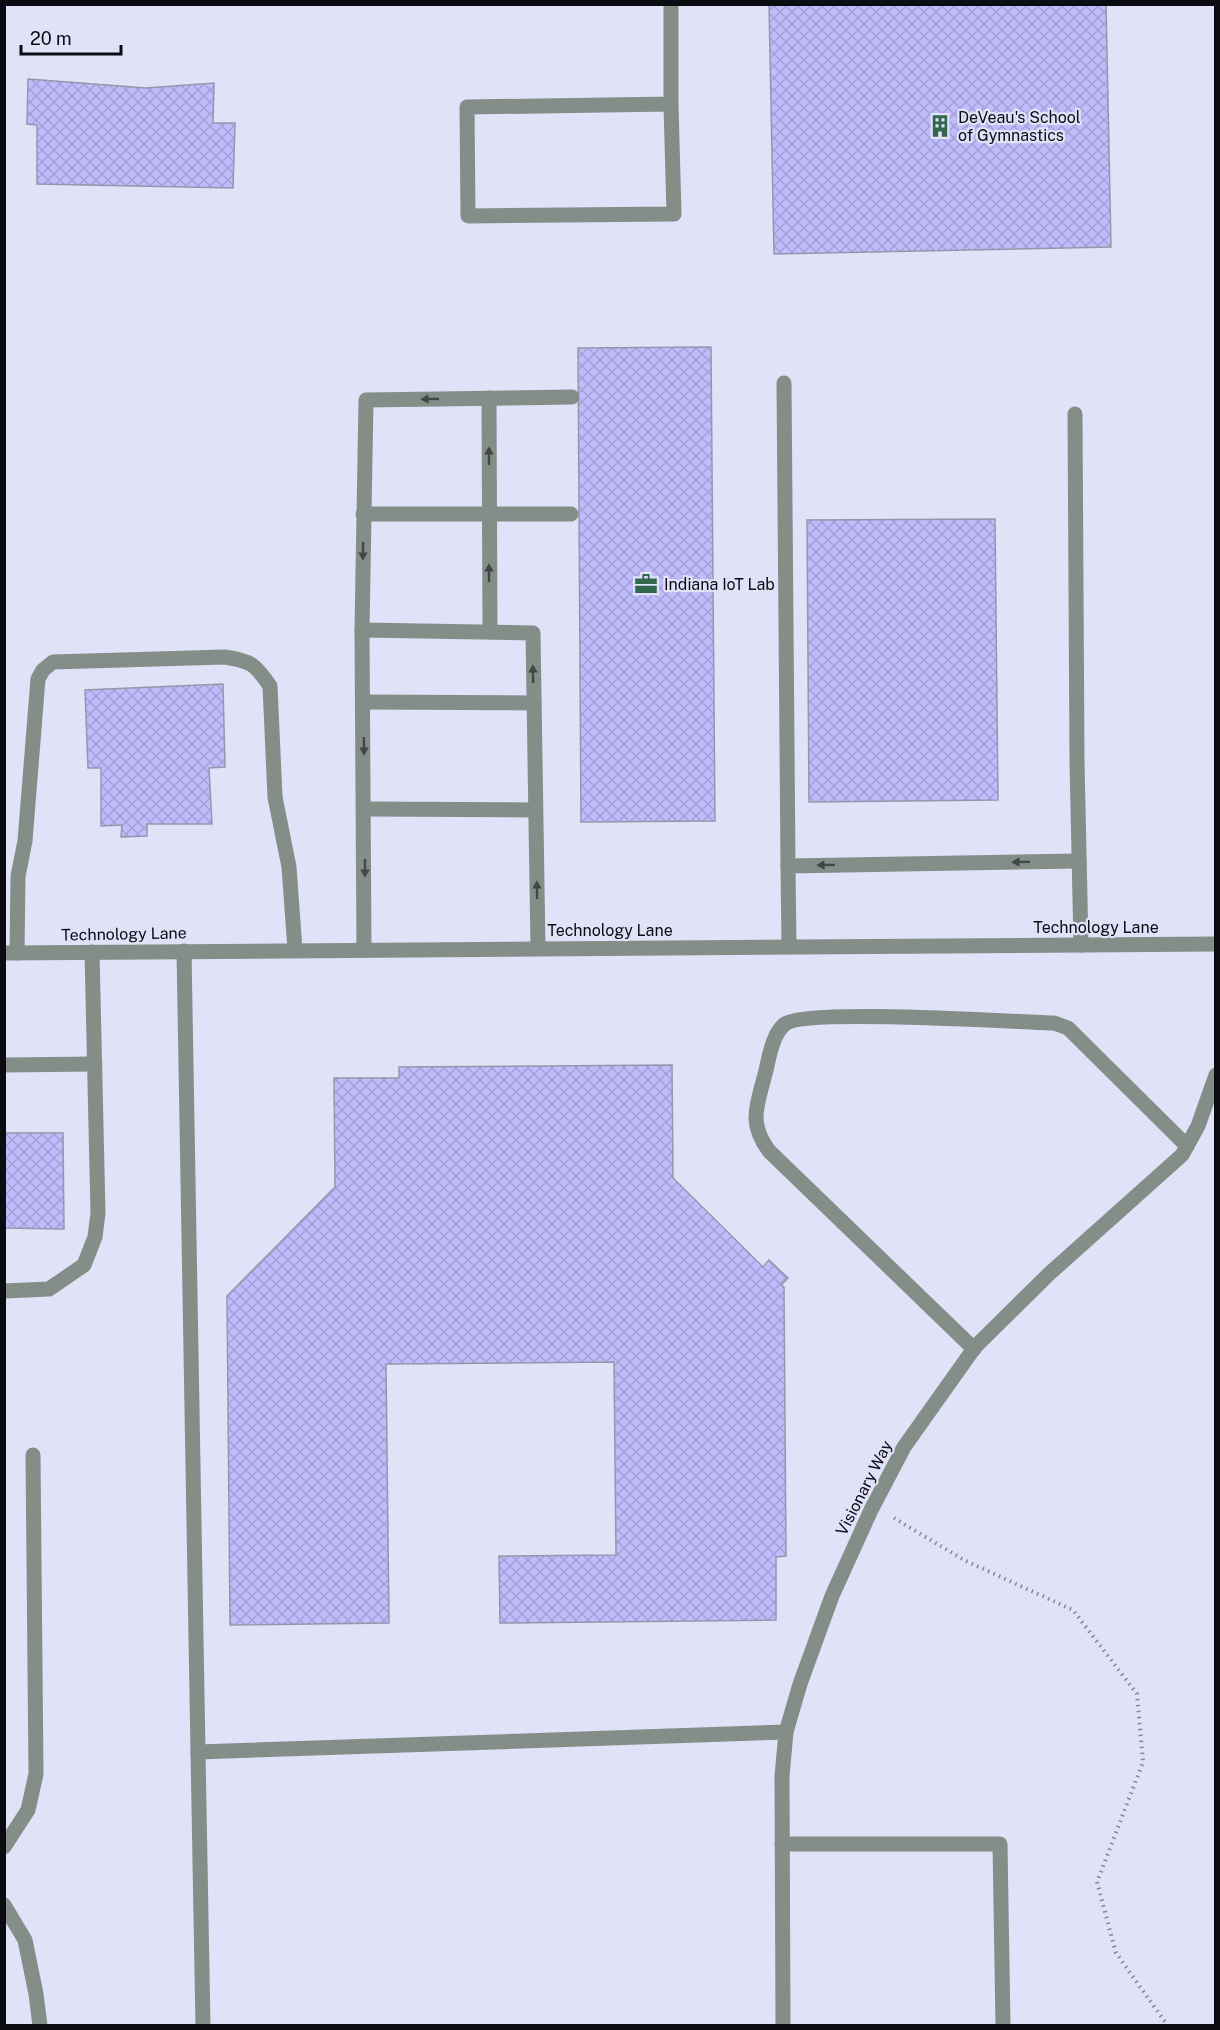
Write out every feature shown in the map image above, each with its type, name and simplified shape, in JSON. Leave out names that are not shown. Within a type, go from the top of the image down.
[{"type":"street","points":[[671,4],[674,214],[468,216],[467,107],[671,104]]},
{"type":"street","points":[[784,383],[789,946]]},
{"type":"street","points":[[364,950],[365,809],[362,630],[366,400],[572,397]]},
{"type":"street","points":[[489,398],[490,632]]},
{"type":"street","points":[[1075,414],[1077,761],[1081,945]]},
{"type":"street","points":[[363,514],[571,514]]},
{"type":"street","points":[[362,630],[532,633],[538,948]]},
{"type":"street","points":[[11,953],[18,876],[25,841],[38,679],[43,670],[53,662],[225,657],[246,660],[260,672],[270,686],[275,797],[289,867],[295,950]]},
{"type":"street","points":[[363,702],[534,703]]},
{"type":"street","points":[[365,809],[535,810]]},
{"type":"street","points":[[788,866],[1080,861]]},
{"type":"street","name":"Technology Lane","points":[[11,953],[1215,944]]},
{"type":"street","points":[[184,951],[203,2025]]},
{"type":"street","points":[[4,1291],[49,1289],[84,1266],[94,1237],[98,1213],[92,952]]},
{"type":"street","points":[[974,1349],[769,1151],[761,1140],[756,1126],[756,1108],[777,1032],[788,1022],[806,1018],[846,1016],[1054,1023],[1068,1028],[1187,1146]]},
{"type":"street","points":[[4,1065],[94,1064]]},
{"type":"street","name":"Visionary Way","points":[[783,2025],[782,1776],[786,1732],[800,1684],[832,1596],[873,1505],[904,1447],[974,1349],[1050,1273],[1182,1155],[1198,1126],[1215,1075]]},
{"type":"street","points":[[4,1847],[28,1810],[36,1774],[33,1455]]},
{"type":"street","points":[[198,1752],[786,1732]]},
{"type":"street","points":[[782,1844],[1000,1844],[1003,2025]]},
{"type":"street","points":[[4,1905],[25,1940],[40,2025]]},
{"type":"path","points":[[873,1505],[964,1560],[1073,1610],[1137,1694],[1143,1762],[1097,1882],[1116,1953],[1168,2025]]},
{"type":"building","name":"DeVeau's School of Gymnastics","points":[[769,4],[1106,4],[1111,247],[774,254]]},
{"type":"building","points":[[28,79],[146,88],[214,83],[213,123],[235,123],[233,188],[37,184],[37,125],[27,124]]},
{"type":"building","points":[[711,347],[715,821],[581,822],[578,348]]},
{"type":"building","points":[[995,519],[998,800],[809,802],[807,520]]},
{"type":"building","points":[[223,684],[225,767],[209,768],[212,824],[147,824],[147,836],[121,837],[122,825],[101,826],[101,768],[88,768],[85,690]]},
{"type":"building","points":[[672,1065],[673,1178],[763,1267],[769,1260],[788,1278],[781,1285],[784,1287],[786,1556],[776,1557],[776,1620],[500,1623],[499,1556],[616,1555],[614,1362],[386,1364],[389,1623],[230,1625],[227,1296],[335,1187],[334,1078],[399,1078],[399,1067]]},
{"type":"building","points":[[4,1133],[63,1133],[64,1229],[4,1228]]},
{"type":"place","name":"DeVeau's School of Gymnastics","points":[[940,126]]},
{"type":"place","name":"Indiana IoT Lab","points":[[646,584]]}]
